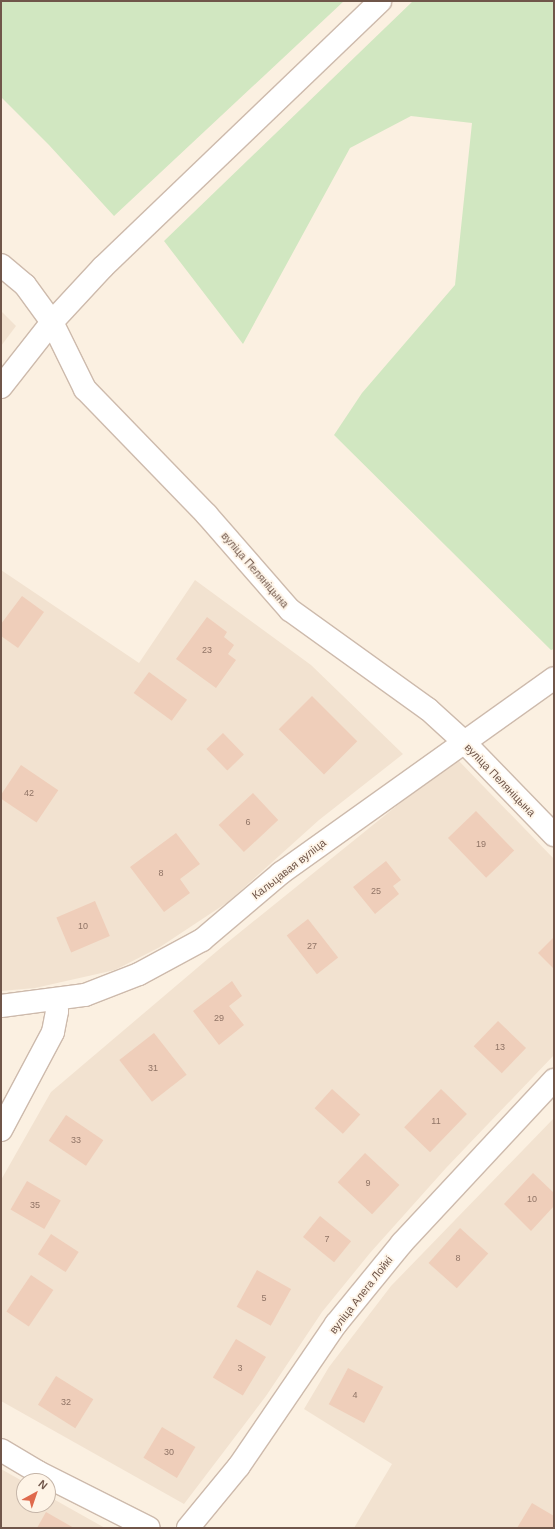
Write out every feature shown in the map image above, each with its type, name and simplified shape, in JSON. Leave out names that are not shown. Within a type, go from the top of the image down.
[{"type":"street","points":[[1,387],[52,322],[103,267],[380,1]]},
{"type":"street","name":"вуліца Пеляніцына","points":[[1,265],[25,285],[52,322],[85,389],[207,515],[290,610],[428,709],[463,741],[554,835]]},
{"type":"street","name":"Кальцавая вуліца","points":[[1,1006],[85,995],[139,974],[202,940],[281,873],[463,741],[554,678]]},
{"type":"street","points":[[1,1130],[53,1032],[57,1011],[55,1000]]},
{"type":"street","name":"вуліца Алега Лойкі","points":[[188,1528],[239,1466],[336,1324],[402,1244],[554,1080]]},
{"type":"street","points":[[1,1450],[38,1472],[150,1528]]},
{"type":"shaded area","points":[[1,311],[16,326],[1,346]]},
{"type":"shaded area","points":[[1,570],[139,663],[195,580],[311,665],[403,754],[319,820],[228,902],[160,947],[115,970],[35,988],[1,991]]},
{"type":"shaded area","points":[[456,758],[554,859],[554,1055],[446,1168],[370,1253],[322,1312],[266,1396],[184,1504],[1,1401],[1,1180],[51,1092],[223,946]]},
{"type":"shaded area","points":[[554,1118],[554,1528],[354,1528],[392,1464],[304,1409],[329,1367],[391,1286]]},
{"type":"shaded area","points":[[1,1469],[16,1477],[16,1513],[56,1513],[56,1500],[105,1528],[1,1528]]},
{"type":"green space","points":[[1,1],[344,1],[114,216],[49,145],[1,97]]},
{"type":"green space","points":[[413,1],[554,1],[554,649],[551,650],[334,435],[362,393],[455,285],[472,123],[411,116],[350,148],[243,344],[164,241]]},
{"type":"building","points":[[22,596],[44,612],[18,648],[1,636],[1,624]]},
{"type":"building","points":[[207,617],[227,632],[224,637],[234,645],[228,654],[236,660],[216,688],[176,659]]},
{"type":"building","points":[[149,672],[187,700],[172,721],[134,693]]},
{"type":"building","points":[[312,696],[357,741],[324,774],[279,729]]},
{"type":"building","points":[[223,733],[244,755],[227,771],[206,749]]},
{"type":"building","points":[[21,765],[58,790],[36,822],[1,799],[1,795]]},
{"type":"building","points":[[253,793],[278,820],[244,852],[219,825]]},
{"type":"building","points":[[476,811],[514,851],[486,878],[448,838]]},
{"type":"building","points":[[176,833],[200,864],[180,879],[190,893],[164,912],[130,867]]},
{"type":"building","points":[[386,861],[401,880],[393,886],[399,894],[375,914],[353,887]]},
{"type":"building","points":[[95,901],[110,936],[71,952],[56,917]]},
{"type":"building","points":[[308,919],[338,958],[317,974],[287,936]]},
{"type":"building","points":[[554,937],[554,969],[538,953]]},
{"type":"building","points":[[232,981],[242,996],[229,1006],[244,1025],[219,1045],[193,1011]]},
{"type":"building","points":[[498,1021],[526,1048],[502,1073],[474,1046]]},
{"type":"building","points":[[154,1033],[187,1075],[152,1102],[119,1060]]},
{"type":"building","points":[[332,1089],[360,1114],[343,1134],[315,1108]]},
{"type":"building","points":[[441,1089],[467,1114],[430,1152],[404,1127]]},
{"type":"building","points":[[66,1115],[103,1140],[86,1166],[49,1141]]},
{"type":"building","points":[[365,1153],[399,1185],[372,1214],[338,1182]]},
{"type":"building","points":[[533,1173],[554,1193],[554,1206],[531,1231],[504,1204]]},
{"type":"building","points":[[27,1181],[61,1200],[44,1229],[10,1210]]},
{"type":"building","points":[[320,1216],[351,1241],[334,1262],[303,1237]]},
{"type":"building","points":[[460,1228],[488,1253],[457,1288],[429,1263]]},
{"type":"building","points":[[51,1234],[79,1252],[66,1272],[38,1254]]},
{"type":"building","points":[[257,1270],[291,1289],[271,1326],[237,1307]]},
{"type":"building","points":[[31,1275],[53,1290],[29,1327],[6,1311]]},
{"type":"building","points":[[236,1339],[266,1357],[243,1396],[213,1378]]},
{"type":"building","points":[[348,1368],[383,1387],[364,1423],[329,1404]]},
{"type":"building","points":[[56,1376],[93,1399],[75,1428],[38,1405]]},
{"type":"building","points":[[162,1427],[195,1447],[177,1478],[143,1458]]},
{"type":"building","points":[[532,1503],[554,1516],[554,1528],[517,1528]]},
{"type":"building","points":[[45,1513],[48,1513],[74,1528],[37,1528]]}]
